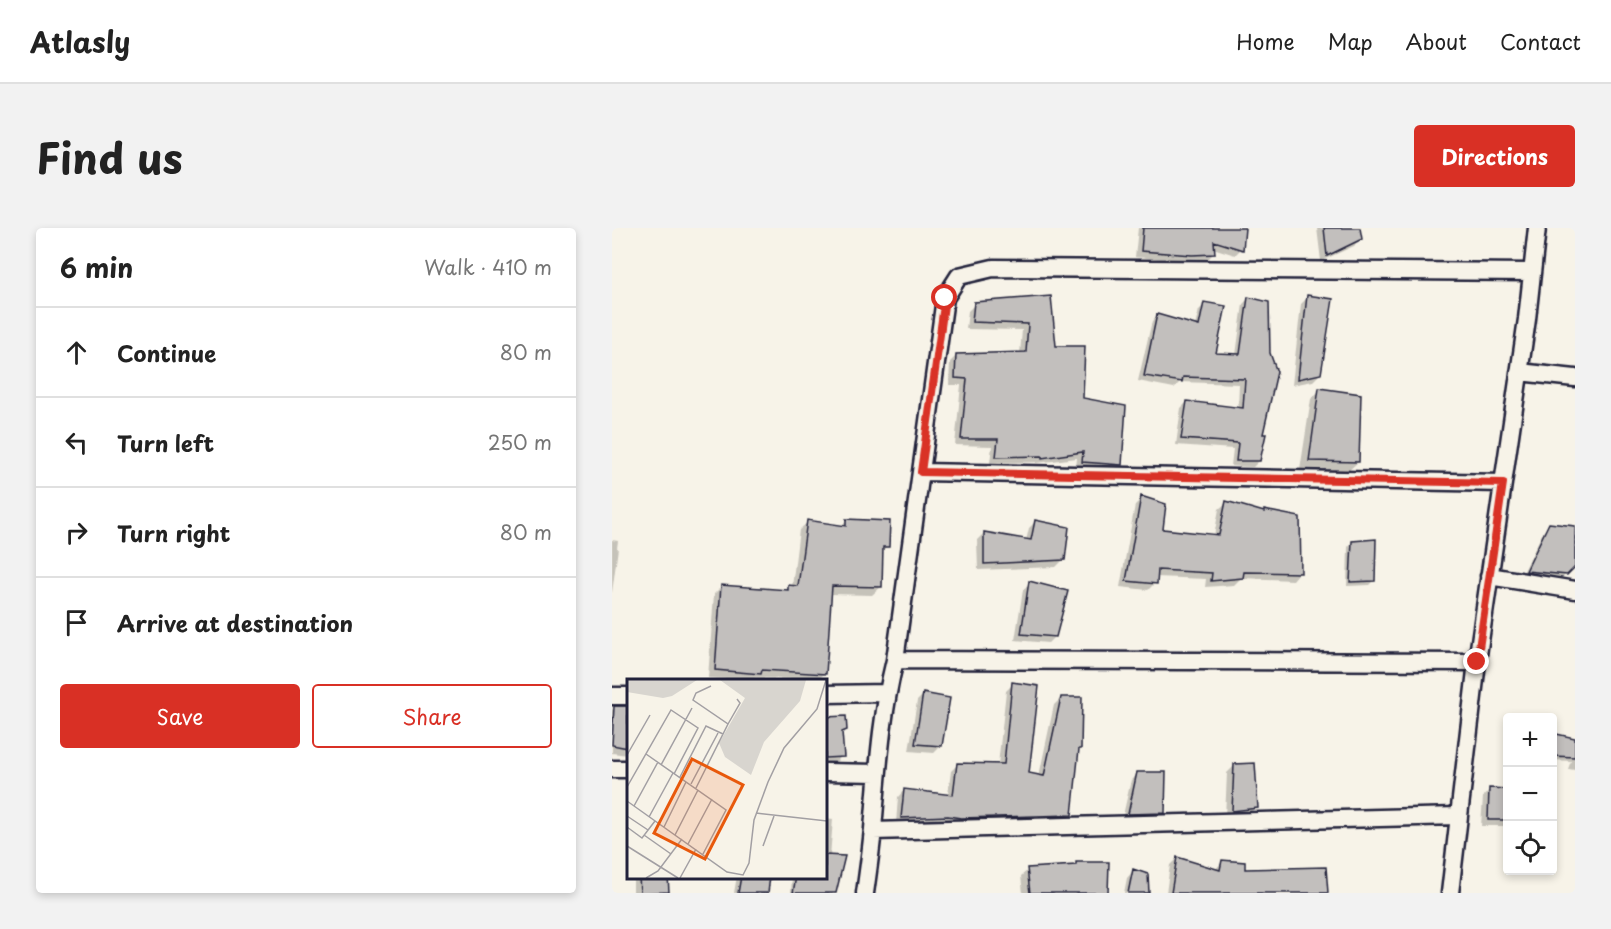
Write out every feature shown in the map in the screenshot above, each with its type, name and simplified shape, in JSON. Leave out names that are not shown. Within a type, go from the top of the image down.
[{"type":"street","points":[[1450,893],[1477,662],[1520,372],[1537,228]]},
{"type":"street","points":[[865,893],[887,693],[896,660],[945,298],[958,276],[993,268],[1532,272]]},
{"type":"street","points":[[1520,372],[1575,378]]},
{"type":"street","points":[[921,472],[1503,483]]},
{"type":"street","points":[[1489,576],[1575,590]]},
{"type":"street","points":[[896,660],[1477,662]]},
{"type":"street","points":[[826,694],[887,693]]},
{"type":"street","points":[[826,772],[877,772]]},
{"type":"street","points":[[873,831],[1458,816]]},
{"type":"building","points":[[1143,228],[1245,228],[1243,250],[1214,241],[1215,254],[1192,255],[1141,251]]},
{"type":"building","points":[[1324,228],[1360,228],[1362,239],[1327,256]]},
{"type":"building","points":[[1307,295],[1333,299],[1321,374],[1298,379]]},
{"type":"building","points":[[1051,296],[1056,346],[1085,346],[1083,398],[1126,406],[1122,465],[1082,462],[1083,452],[1042,458],[1042,456],[996,457],[998,439],[961,439],[967,379],[955,378],[956,354],[1026,352],[1028,324],[972,322],[974,302]]},
{"type":"building","points":[[1248,297],[1269,302],[1270,353],[1277,372],[1263,434],[1266,434],[1260,461],[1236,461],[1238,443],[1181,439],[1187,401],[1243,408],[1245,379],[1183,377],[1182,382],[1144,376],[1157,314],[1199,326],[1204,302],[1226,306],[1216,353],[1240,354]]},
{"type":"building","points":[[1319,388],[1361,394],[1359,462],[1309,461]]},
{"type":"building","points":[[1141,496],[1166,504],[1163,529],[1219,535],[1226,501],[1264,512],[1264,510],[1300,517],[1301,573],[1244,572],[1243,578],[1211,581],[1212,573],[1158,570],[1157,584],[1126,581]]},
{"type":"building","points":[[846,519],[890,521],[889,547],[883,547],[882,587],[832,586],[826,674],[762,670],[761,674],[715,670],[721,585],[788,590],[788,585],[798,586],[807,520],[846,526]]},
{"type":"building","points":[[1035,520],[1069,527],[1065,560],[984,564],[984,532],[1031,540]]},
{"type":"building","points":[[1549,523],[1575,526],[1575,567],[1567,575],[1526,571]]},
{"type":"building","points":[[1376,539],[1375,581],[1350,582],[1352,541]]},
{"type":"building","points":[[1029,581],[1068,591],[1056,637],[1021,634]]},
{"type":"building","points":[[1012,682],[1039,686],[1029,773],[1044,776],[1061,697],[1082,697],[1081,749],[1079,749],[1072,815],[901,818],[904,789],[953,795],[957,763],[1004,764]]},
{"type":"building","points":[[923,693],[950,698],[942,746],[915,744]]},
{"type":"building","points":[[614,706],[627,706],[627,748],[612,745]]},
{"type":"building","points":[[846,716],[847,730],[842,732],[844,757],[826,758],[826,717]]},
{"type":"building","points":[[1557,734],[1575,738],[1575,757],[1557,756]]},
{"type":"building","points":[[1255,763],[1258,808],[1232,811],[1234,764]]},
{"type":"building","points":[[1137,772],[1166,772],[1165,813],[1128,814]]},
{"type":"building","points":[[1489,788],[1503,789],[1503,820],[1488,820]]},
{"type":"building","points":[[826,855],[845,856],[836,893],[793,893],[796,878],[826,878]]},
{"type":"building","points":[[1177,857],[1220,870],[1222,860],[1245,862],[1245,869],[1326,867],[1328,893],[1171,893]]},
{"type":"building","points":[[1076,862],[1109,862],[1108,893],[1030,893],[1027,868],[1076,865]]},
{"type":"building","points":[[1133,869],[1148,874],[1149,893],[1128,893]]},
{"type":"building","points":[[639,878],[668,878],[669,892],[640,893]]},
{"type":"building","points":[[741,878],[770,878],[768,893],[738,893]]},
{"type":"route","points":[[945,298],[921,472],[1503,483],[1477,662]]}]
